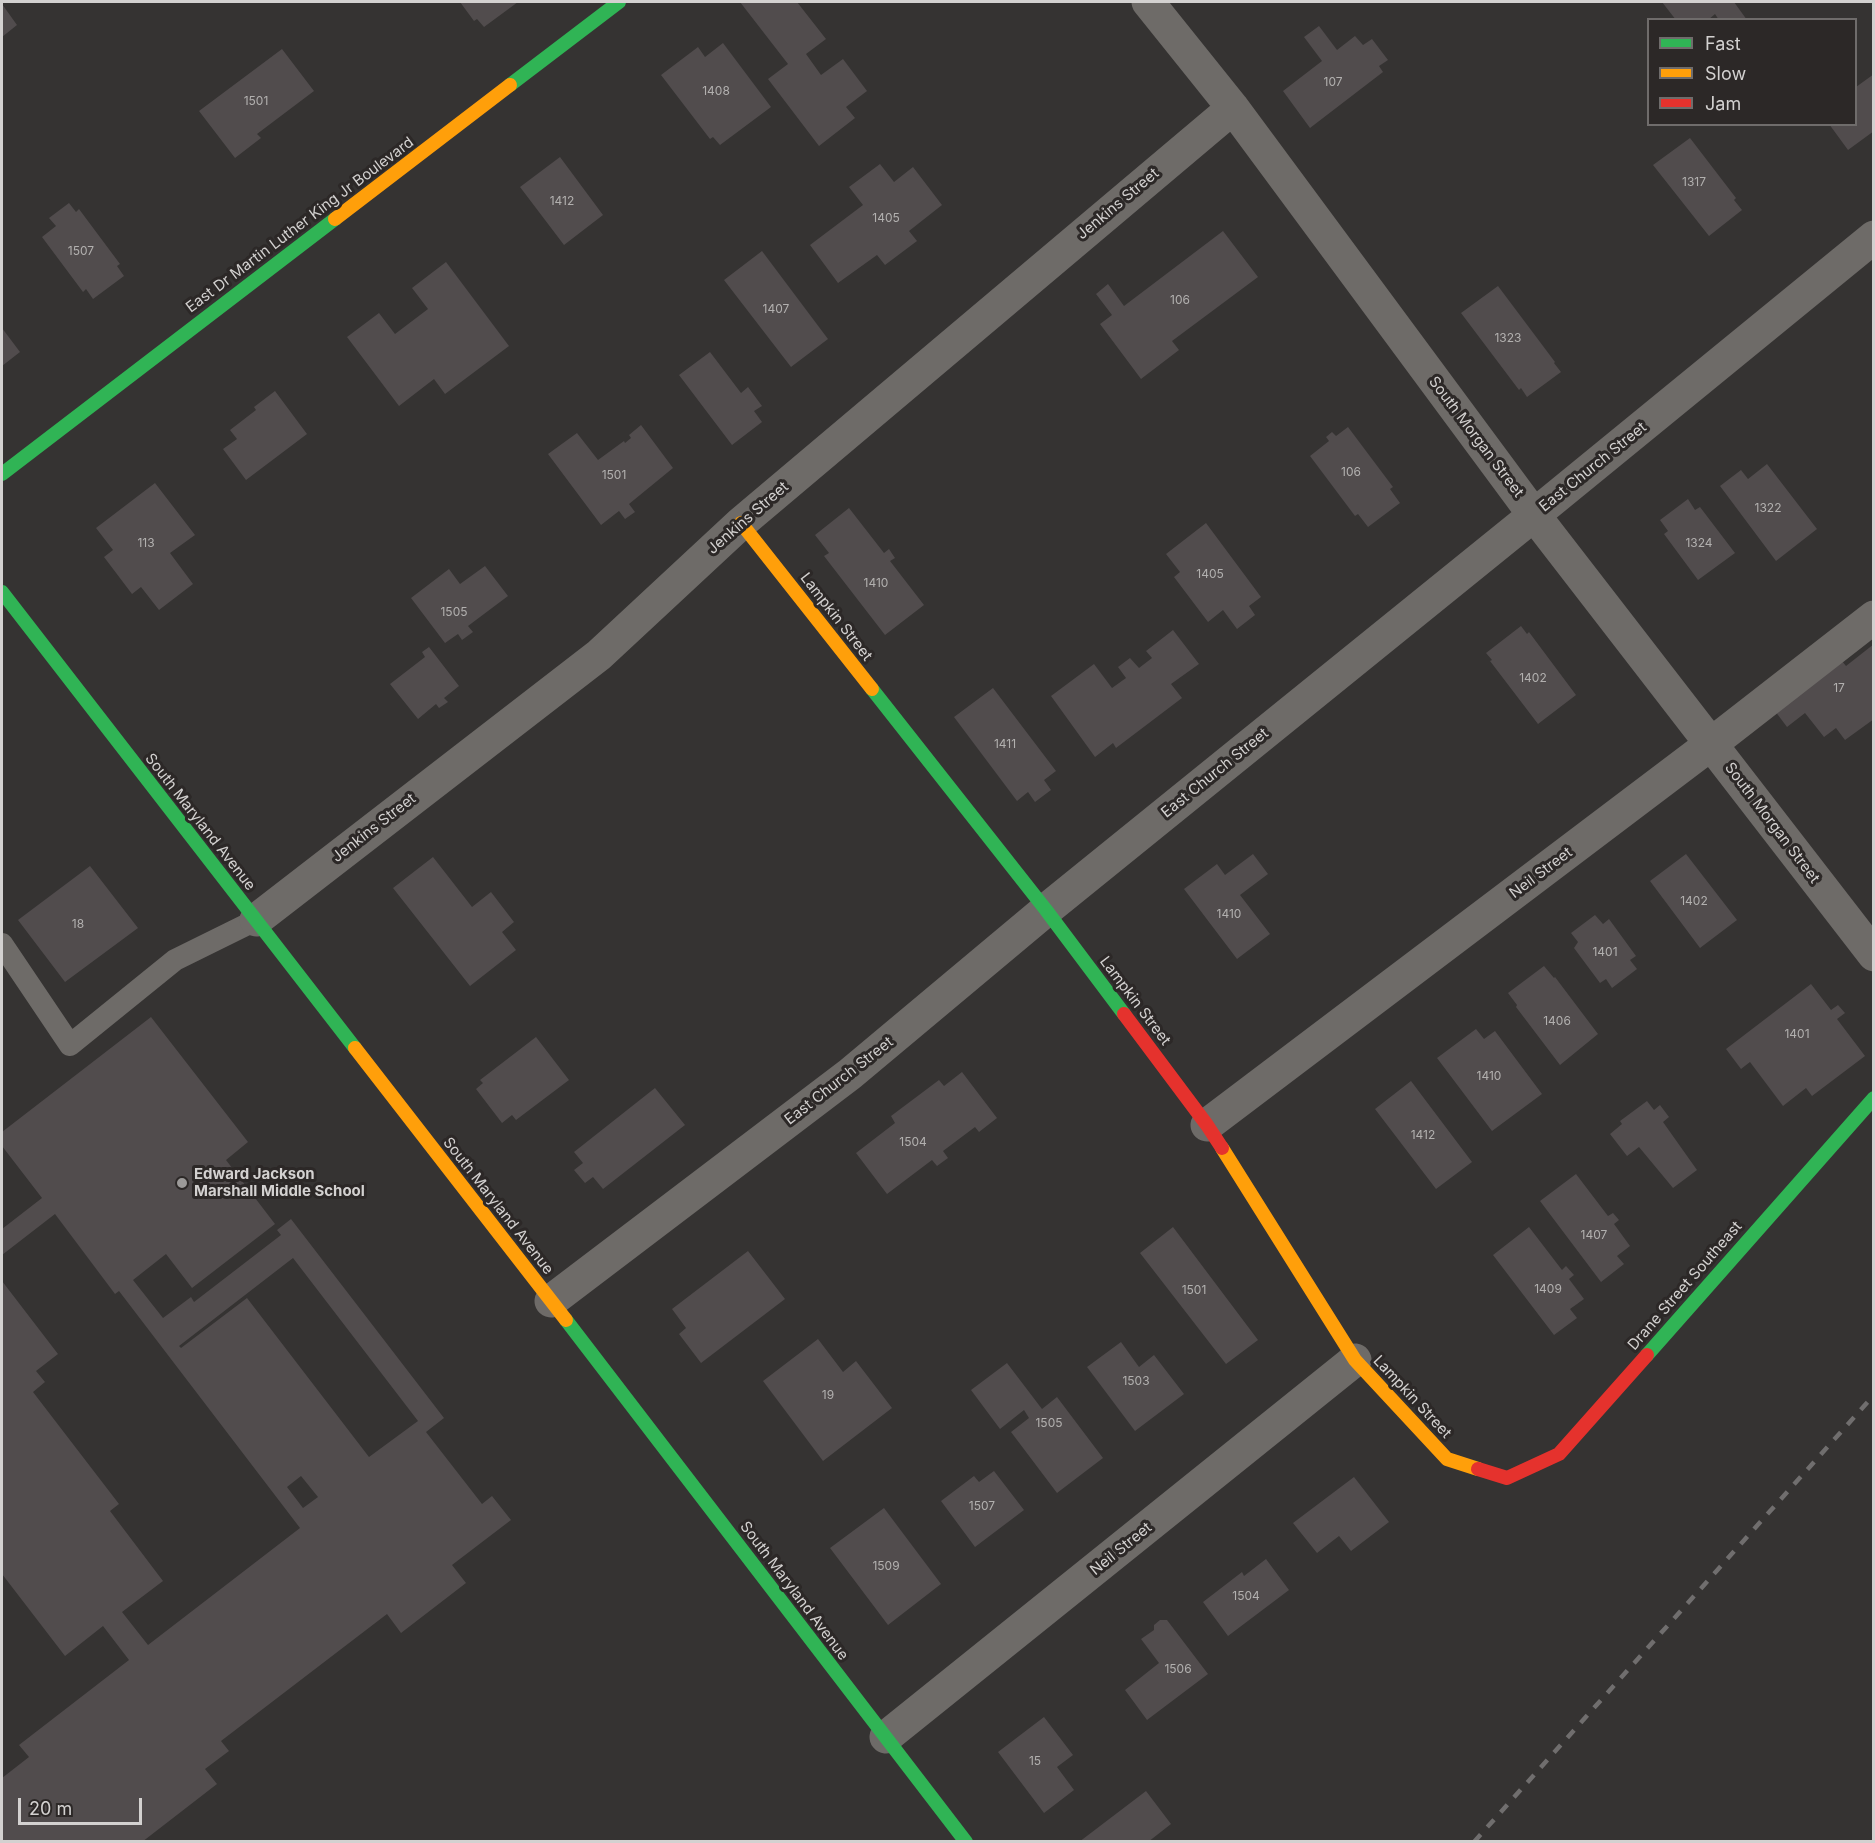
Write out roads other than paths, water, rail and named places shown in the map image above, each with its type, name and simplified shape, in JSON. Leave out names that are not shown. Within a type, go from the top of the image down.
[{"type":"street","name":"East Dr Martin Luther King Jr Boulevard","points":[[2,474],[619,2]]},
{"type":"street","name":"South Morgan Street","points":[[1149,2],[1233,108],[1534,515],[1874,955]]},
{"type":"street","name":"Jenkins Street","points":[[256,920],[598,655],[741,522],[1233,108]]},
{"type":"street","name":"East Church Street","points":[[551,1301],[850,1074],[1046,910],[1874,237]]},
{"type":"street","name":"Lampkin Street","points":[[741,522],[1046,910],[1207,1125],[1355,1360],[1447,1459],[1507,1478]]},
{"type":"street","name":"South Maryland Avenue","points":[[2,592],[966,1842]]},
{"type":"street","name":"Neil Street","points":[[1207,1125],[1711,744],[1874,617]]},
{"type":"street","name":"Drane Street Southeast","points":[[1507,1478],[1559,1454],[1874,1098]]},
{"type":"street","name":"Neil Street","points":[[886,1737],[1355,1360]]},
{"type":"lane","points":[[2,944],[70,1045],[175,960],[256,920]]},
{"type":"railway","points":[[1474,1842],[1874,1395]]},
{"type":"place","name":"Edward Jackson Marshall Middle School","points":[[182,1183]]}]
